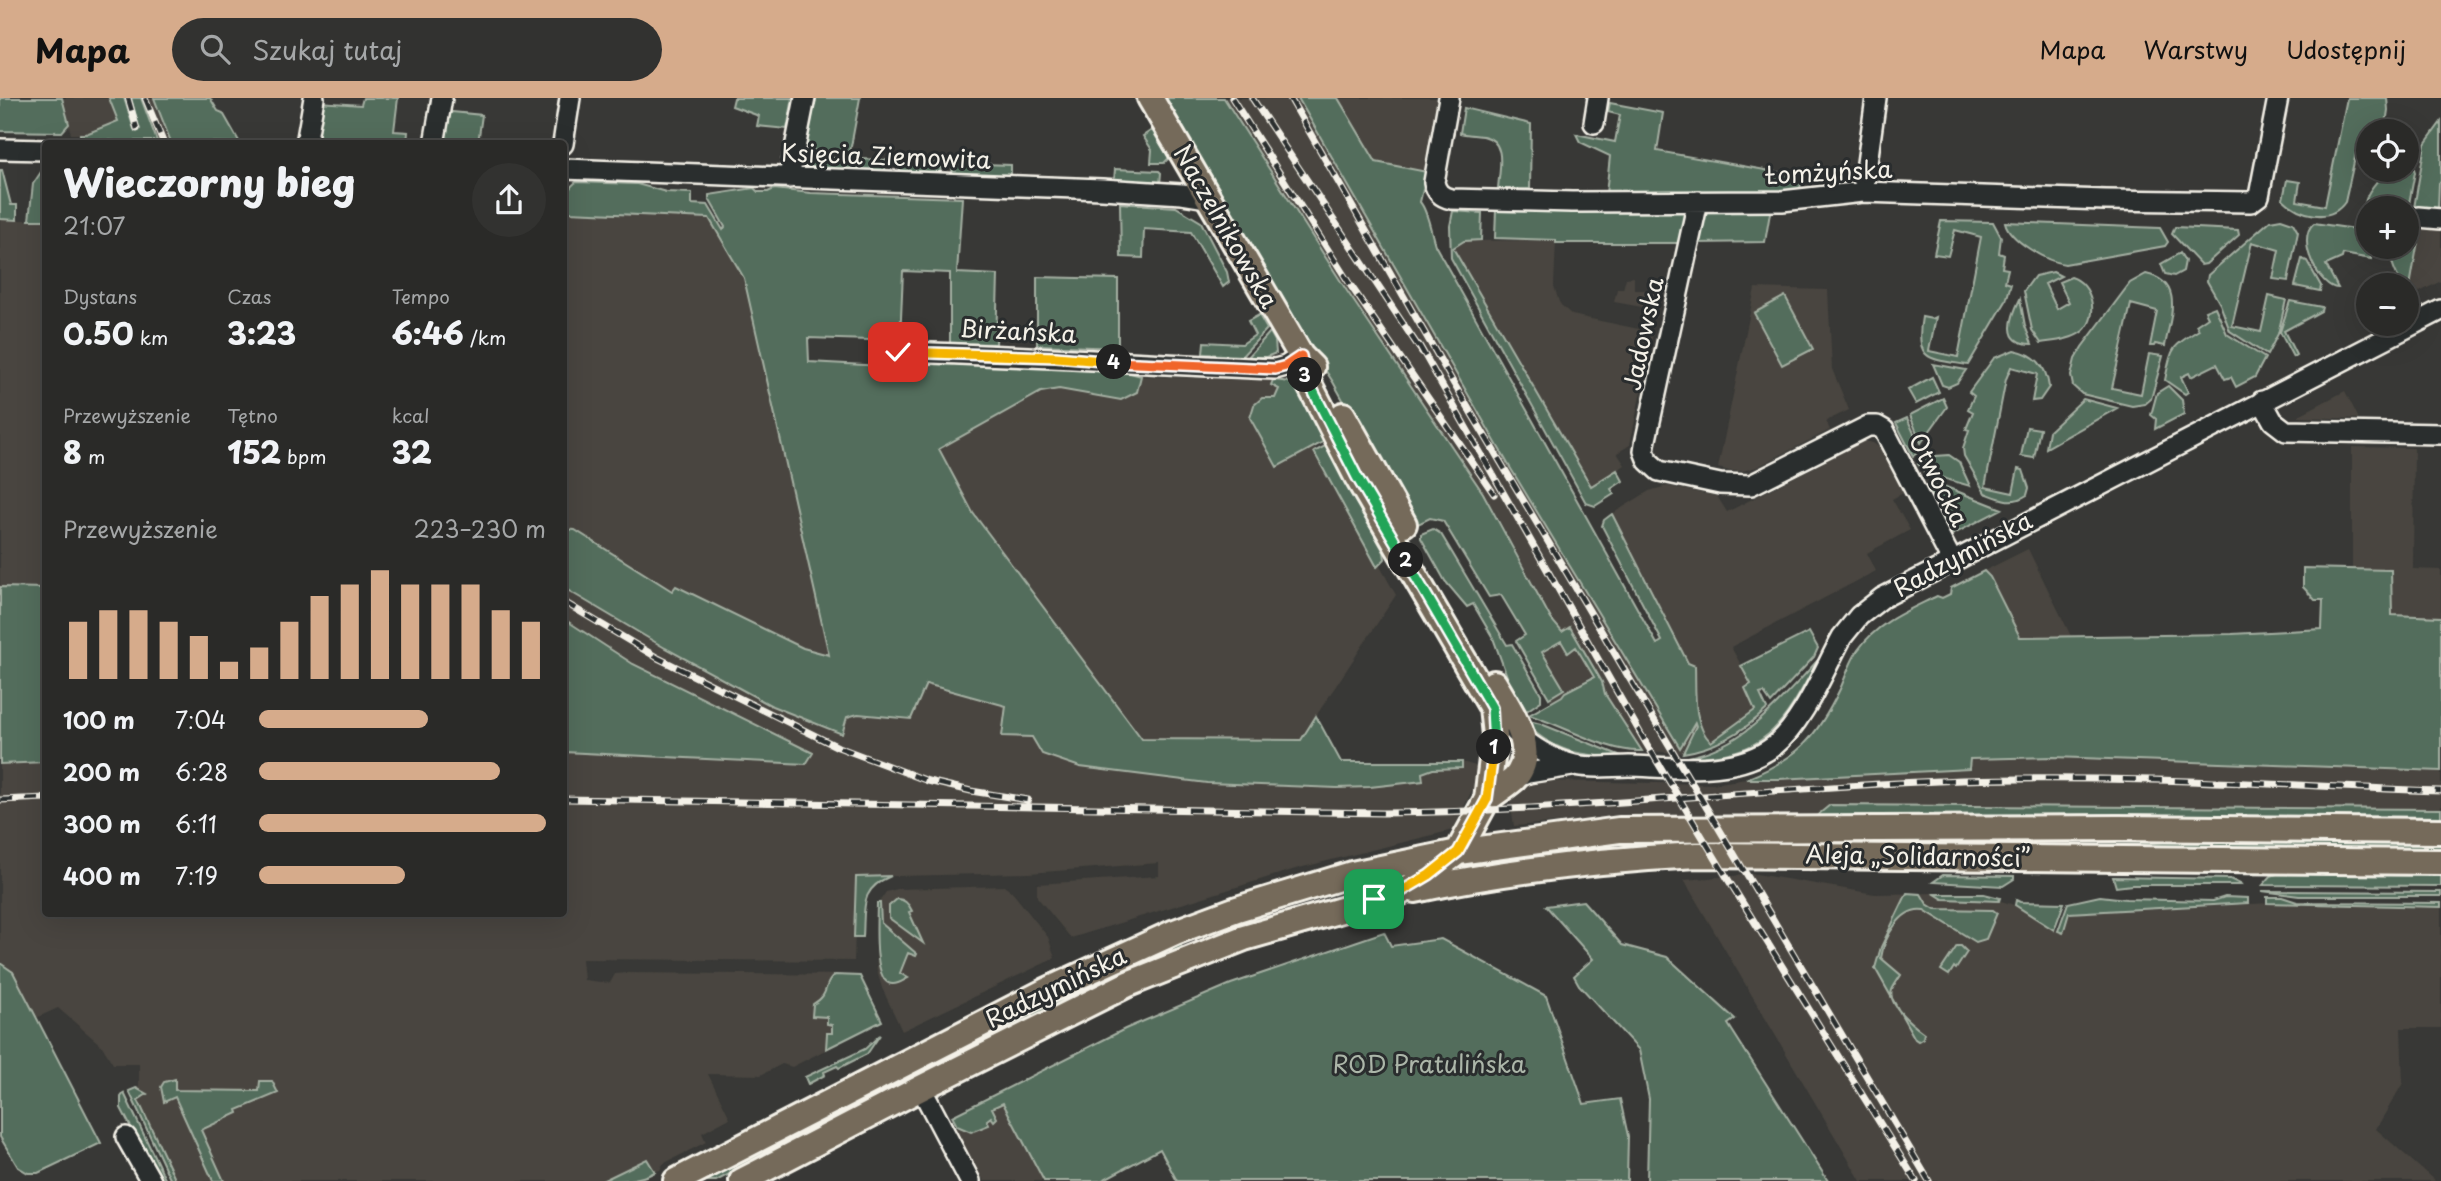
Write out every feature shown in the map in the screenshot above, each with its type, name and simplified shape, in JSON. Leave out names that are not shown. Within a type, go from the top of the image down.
[{"type":"main road","name":"Naczelnikowska","points":[[1150,98],[1301,356],[1318,372],[1524,740]]},
{"type":"main road","name":"Naczelnikowska","points":[[1301,356],[1306,378],[1351,465],[1492,708],[1495,736],[1493,763]]},
{"type":"main road","points":[[1513,779],[1525,756],[1524,740]]},
{"type":"main road","name":"Radzymińska","points":[[742,1181],[1128,985],[1244,938],[1397,894],[1429,875],[1458,852],[1487,799],[1493,763]]},
{"type":"main road","name":"Radzymińska","points":[[1487,799],[1513,779]]},
{"type":"main road","name":"Aleja „Solidarności”","points":[[1458,852],[1619,830],[2132,828],[2441,831]]},
{"type":"main road","name":"Radzymińska","points":[[676,1181],[1046,991],[1175,932],[1237,909],[1352,874],[1458,852]]},
{"type":"main road","name":"Aleja „Solidarności”","points":[[1397,894],[1542,867],[1600,860],[1697,855],[2441,862]]},
{"type":"street","points":[[307,140],[314,98]]},
{"type":"street","points":[[435,140],[442,98]]},
{"type":"street","points":[[564,140],[570,98]]},
{"type":"street","points":[[789,178],[805,98]]},
{"type":"street","name":"Łomżyńska","points":[[1449,98],[1434,182],[1439,193],[1451,199],[1572,202],[1782,201],[1863,192],[2251,202],[2259,196],[2278,98]]},
{"type":"street","points":[[1594,123],[1598,98]]},
{"type":"street","points":[[1863,192],[1877,98]]},
{"type":"street","points":[[0,149],[42,150]]},
{"type":"street","name":"Księcia Ziemowita","points":[[567,169],[1125,190],[1207,198]]},
{"type":"street","name":"Jadowska","points":[[1698,201],[1645,444],[1644,451],[1648,461],[1659,471],[1720,484],[1751,485],[1868,426],[1877,426]]},
{"type":"street","points":[[2419,217],[2441,219]]},
{"type":"street","name":"Radzymińska","points":[[1524,740],[1554,758],[1576,766],[1702,767],[1742,761],[1764,752],[1783,738],[1797,721],[1842,637],[1860,616],[1898,588],[2441,310]]},
{"type":"street","name":"Birżańska","points":[[898,352],[1275,369],[1286,366],[1301,356]]},
{"type":"street","points":[[2262,401],[2273,421],[2286,431],[2441,434]]},
{"type":"street","name":"Otwocka","points":[[1877,426],[1884,430],[1903,464],[1952,561]]},
{"type":"street","name":"Naczelnikowska","points":[[1492,708],[1524,740]]},
{"type":"street","points":[[1493,763],[1524,740]]},
{"type":"street","points":[[1513,779],[1548,769],[1576,766]]},
{"type":"street","points":[[921,1088],[970,1181]]},
{"type":"street","points":[[126,1137],[151,1181]]},
{"type":"shaded area","points":[[62,98],[205,98],[227,140],[103,140],[80,138],[80,134],[71,134]]},
{"type":"shaded area","points":[[1224,98],[1298,98],[1508,464],[1680,747],[1695,722],[1696,726],[1683,753],[1642,751],[1594,678],[1590,677],[1551,702],[1516,641],[1551,619],[1498,518],[1347,291]]},
{"type":"shaded area","points":[[1338,98],[1437,98],[1424,171],[1376,162]]},
{"type":"shaded area","points":[[567,212],[709,218],[744,278],[829,655],[1007,706],[1002,736],[1141,738],[973,513],[939,449],[1041,392],[1059,389],[1121,400],[1137,392],[1141,376],[1277,381],[1396,595],[1316,716],[1341,762],[1462,762],[1479,767],[1476,782],[1453,830],[1299,868],[1071,938],[1037,897],[1037,884],[1159,876],[1159,863],[1030,873],[857,877],[854,961],[582,959],[584,980],[610,983],[615,974],[626,973],[857,975],[862,979],[882,1021],[792,1067],[782,1064],[761,1075],[708,1074],[730,1118],[702,1133],[706,1142],[663,1164],[660,1170],[655,1172],[647,1159],[602,1181],[171,1181],[129,1091],[139,1087],[139,1064],[113,1064],[102,1046],[58,1008],[36,1018],[13,972],[0,963],[0,220],[42,220],[42,917],[567,917]]},
{"type":"shaded area","points":[[2421,226],[2441,226],[2441,281],[2419,292],[2419,273],[2413,273],[2415,259],[2419,259]]},
{"type":"shaded area","points":[[1556,240],[1554,286],[1562,306],[1572,315],[1653,332],[1630,445],[1617,453],[1625,465],[1592,487],[1453,248],[1464,241]]},
{"type":"shaded area","points":[[1634,277],[1634,290],[1660,290],[1656,318],[1646,315],[1647,308],[1614,302],[1617,289],[1623,289],[1626,278]]},
{"type":"shaded area","points":[[1755,288],[1828,290],[1832,369],[1849,410],[1826,421],[1830,430],[1757,467],[1729,471],[1718,468]]},
{"type":"shaded area","points":[[2345,391],[2359,419],[2299,417],[2299,415]]},
{"type":"shaded area","points":[[1864,441],[1884,450],[1905,492],[1892,499],[1910,530],[1867,553],[1876,571],[1731,647],[1752,685],[1745,688],[1756,710],[1711,742],[1698,719],[1695,666],[1688,663],[1612,514],[1649,491],[1667,486],[1717,496],[1727,512]]},
{"type":"shaded area","points":[[2352,447],[2414,448],[2413,569],[2441,570],[2441,617],[2392,616],[2352,568]]},
{"type":"shaded area","points":[[2028,549],[2071,636],[2019,637],[1984,571]]},
{"type":"shaded area","points":[[2053,757],[2441,771],[2441,809],[1831,805],[1815,816],[1637,817],[1514,826],[1509,795],[1528,784],[1545,781],[1712,784],[1746,779],[1969,769],[1970,759]]},
{"type":"shaded area","points":[[1756,874],[1875,894],[1935,893],[1943,899],[1997,900],[2015,905],[2062,933],[2069,913],[2271,903],[2441,907],[2441,1028],[2401,1028],[2403,1083],[2376,1129],[2435,1181],[1861,1181],[1684,880]]},
{"type":"shaded area","points":[[1004,886],[1012,892],[1048,937],[1055,958],[902,1031],[877,971],[879,902],[886,892],[897,889]]},
{"type":"shaded area","points":[[1003,1103],[1044,1181],[984,1181],[955,1128]]},
{"type":"green space","points":[[0,98],[62,98],[69,124],[62,132],[0,131]]},
{"type":"green space","points":[[109,98],[124,98],[134,129],[139,128],[131,98],[141,98],[157,140],[80,138],[80,134],[118,121]]},
{"type":"green space","points":[[154,98],[210,98],[218,111],[223,113],[238,140],[170,140]]},
{"type":"green space","points":[[363,98],[398,98],[394,131],[408,132],[407,140],[312,140],[319,102],[361,105]]},
{"type":"green space","points":[[734,98],[793,98],[787,129],[757,126],[759,116],[732,106]]},
{"type":"green space","points":[[816,98],[860,98],[850,152],[805,150]]},
{"type":"green space","points":[[1166,98],[1224,98],[1347,291],[1483,493],[1551,619],[1562,632],[1570,627],[1602,682],[1605,694],[1642,751],[1615,748],[1529,715],[1594,677],[1576,647],[1568,653],[1561,641],[1542,652],[1564,689],[1549,698],[1516,641],[1525,635],[1501,595],[1489,597],[1443,521],[1430,518],[1416,525],[1412,523],[1333,382],[1257,265],[1192,156],[1197,152]]},
{"type":"green space","points":[[1298,98],[1338,98],[1376,162],[1427,172],[1420,202],[1435,245],[1657,644],[1662,641],[1602,526],[1604,520],[1612,514],[1688,663],[1695,666],[1698,716],[1705,735],[1711,742],[1755,710],[1745,688],[1751,684],[1741,666],[1809,632],[1818,648],[1814,657],[1771,703],[1764,693],[1760,694],[1767,709],[1748,725],[1717,743],[1683,753],[1695,723],[1680,748],[1508,464]]},
{"type":"green space","points":[[2347,98],[2387,98],[2387,119],[2356,119],[2356,153],[2345,202],[2339,209],[2323,215],[2314,215],[2297,209],[2283,199],[2287,180],[2300,182],[2297,201],[2325,206]]},
{"type":"green space","points":[[1610,103],[1663,113],[1657,151],[1788,174],[1794,176],[1794,180],[1802,180],[1799,192],[1606,194],[1610,156],[1580,142],[1576,134],[1615,142],[1620,115],[1608,112]]},
{"type":"green space","points":[[1464,108],[1531,124],[1530,189],[1498,189],[1499,150],[1491,139],[1460,133]]},
{"type":"green space","points":[[452,112],[482,115],[478,140],[445,140],[449,115]]},
{"type":"green space","points":[[2441,122],[2438,210],[2419,208],[2419,196],[2416,196],[2425,144]]},
{"type":"green space","points":[[1152,130],[1169,158],[1164,163],[1151,163],[1152,150],[1143,136]]},
{"type":"green space","points":[[800,157],[885,160],[885,173],[805,169],[801,165]]},
{"type":"green space","points":[[900,161],[941,163],[940,175],[900,174]]},
{"type":"green space","points":[[953,163],[1011,165],[1011,177],[952,176]]},
{"type":"green space","points":[[1115,169],[1159,171],[1160,184],[1114,181]]},
{"type":"green space","points":[[0,170],[11,205],[17,205],[17,220],[0,219]]},
{"type":"green space","points":[[42,170],[42,220],[29,220],[33,184]]},
{"type":"green space","points":[[576,182],[637,184],[666,192],[692,193],[692,204],[708,205],[723,230],[725,227],[709,195],[754,188],[758,192],[774,189],[811,193],[962,198],[957,273],[998,275],[996,344],[950,343],[950,273],[903,271],[900,341],[808,338],[809,362],[902,367],[909,359],[1120,370],[1141,376],[1137,392],[1121,400],[1059,389],[1041,392],[939,449],[973,513],[1142,739],[1301,740],[1316,716],[1341,762],[1462,762],[1462,768],[1433,769],[1422,773],[1423,781],[1337,788],[1207,783],[1080,767],[1042,754],[1032,737],[1002,736],[1006,706],[926,684],[911,719],[858,714],[847,717],[842,734],[772,706],[665,648],[567,590],[567,529],[575,530],[672,591],[676,586],[803,648],[829,655],[744,278],[709,218],[569,212],[569,189]]},
{"type":"green space","points":[[2376,182],[2413,182],[2410,196],[2367,196]]},
{"type":"green space","points":[[1120,203],[1176,207],[1201,222],[1227,272],[1229,282],[1223,287],[1191,232],[1144,229],[1143,258],[1121,257]]},
{"type":"green space","points":[[1771,207],[1765,242],[1696,243],[1705,212],[1710,209]]},
{"type":"green space","points":[[1679,208],[1686,215],[1683,243],[1556,243],[1556,240],[1495,238],[1496,209]]},
{"type":"green space","points":[[1453,211],[1482,213],[1481,240],[1464,241],[1453,248],[1591,486],[1617,470],[1623,481],[1611,489],[1614,494],[1595,506],[1586,503],[1451,258],[1450,226]]},
{"type":"green space","points":[[2281,219],[2293,223],[2298,232],[2288,281],[2273,279],[2279,250],[2252,242],[2232,326],[2261,332],[2269,296],[2286,300],[2278,334],[2267,355],[2230,331],[2220,304],[2207,281],[2208,275],[2270,221]]},
{"type":"green space","points":[[1941,221],[1993,222],[2001,237],[1999,253],[2004,255],[2002,268],[2008,269],[2005,282],[2011,284],[2006,301],[1968,365],[1928,356],[1920,343],[1922,317],[1936,317],[1929,351],[1958,357],[1981,237],[1955,230],[1948,256],[1934,254]]},
{"type":"green space","points":[[2005,222],[2160,228],[2168,242],[2165,246],[2065,264],[2049,259],[2021,243]]},
{"type":"green space","points":[[2314,223],[2356,229],[2356,256],[2343,254],[2342,258],[2326,265],[2338,288],[2324,281],[2312,262],[2308,251],[2309,231]]},
{"type":"green space","points":[[2175,227],[2238,230],[2239,235],[2206,264],[2201,265],[2172,234]]},
{"type":"green space","points":[[2180,253],[2185,261],[2183,271],[2174,276],[2165,274],[2161,264]]},
{"type":"green space","points":[[2302,259],[2307,261],[2321,286],[2320,291],[2295,286]]},
{"type":"green space","points":[[2392,259],[2415,259],[2412,273],[2396,273]]},
{"type":"green space","points":[[2053,272],[2061,276],[2045,284],[2057,309],[2069,302],[2059,282],[2071,277],[2078,280],[2089,293],[2091,317],[2088,325],[2079,334],[2063,340],[2041,343],[2032,330],[2024,291],[2035,276]]},
{"type":"green space","points":[[2146,274],[2158,278],[2170,293],[2171,313],[2165,346],[2150,346],[2157,311],[2131,304],[2112,388],[2141,394],[2149,354],[2163,356],[2151,399],[2145,404],[2132,406],[2082,394],[2073,386],[2071,376],[2075,359],[2130,283]]},
{"type":"green space","points":[[1037,277],[1118,279],[1118,348],[1037,345]]},
{"type":"green space","points":[[1785,296],[1813,349],[1782,365],[1754,313]]},
{"type":"green space","points":[[2020,299],[2025,326],[2032,344],[2022,343],[2012,335],[2012,321]]},
{"type":"green space","points":[[2290,301],[2322,307],[2321,311],[2284,331],[2296,355],[2293,357],[2280,332]]},
{"type":"green space","points":[[2215,307],[2227,334],[2265,358],[2255,377],[2236,387],[2231,377],[2225,379],[2217,364],[2191,377],[2189,373],[2181,377],[2188,392],[2185,394],[2165,380],[2171,355],[2182,340],[2199,330],[2196,325],[2208,317],[2205,311]]},
{"type":"green space","points":[[1259,315],[1267,329],[1242,356],[1203,354],[1204,342],[1242,344],[1255,335],[1248,321]]},
{"type":"green space","points":[[1270,332],[1275,341],[1276,353],[1266,357],[1248,357]]},
{"type":"green space","points":[[2014,350],[2028,354],[2038,362],[2045,372],[2049,387],[2040,400],[2032,401],[2037,374],[2011,367],[2006,379],[1985,487],[2013,493],[2018,469],[2023,470],[2029,488],[2027,495],[2011,500],[1985,493],[1964,456],[1963,448],[1969,430],[1966,429],[1973,412],[1968,409],[1974,396],[1969,392],[1994,358]]},
{"type":"green space","points":[[1933,364],[1966,370],[1957,383],[1948,387],[1942,385]]},
{"type":"green space","points":[[1932,377],[1939,392],[1916,404],[1908,390]]},
{"type":"green space","points":[[1273,380],[1291,382],[1298,387],[1323,442],[1277,467],[1250,418],[1254,405],[1262,398],[1275,398],[1279,389],[1271,385]]},
{"type":"green space","points":[[2168,386],[2182,400],[2184,414],[2155,429],[2156,419],[2151,415],[2157,393]]},
{"type":"green space","points":[[1943,398],[1947,407],[1921,443],[1910,415]]},
{"type":"green space","points":[[2083,399],[2117,408],[2046,448],[2049,431]]},
{"type":"green space","points":[[1907,418],[1918,452],[1913,456],[1896,423]]},
{"type":"green space","points":[[2027,427],[2040,429],[2034,458],[2021,456]]},
{"type":"green space","points":[[1325,446],[1384,552],[1385,559],[1377,567],[1314,452]]},
{"type":"green space","points":[[1949,455],[1959,462],[1970,486],[1925,473],[1918,464],[1922,457]]},
{"type":"green space","points":[[1941,485],[2002,509],[1952,535],[1929,489]]},
{"type":"green space","points":[[1433,529],[1441,534],[1507,645],[1512,644],[1541,694],[1541,701],[1525,712],[1516,701],[1493,638],[1473,604],[1467,607],[1445,581],[1421,538],[1421,534]]},
{"type":"green space","points":[[2303,568],[2391,570],[2392,615],[2441,617],[2441,771],[2053,757],[1970,759],[1969,769],[1746,779],[1779,763],[1813,734],[1831,706],[1855,655],[1875,632],[1915,607],[1937,596],[1942,598],[1950,594],[1951,588],[1984,571],[1990,577],[2020,637],[2232,634],[2322,629],[2323,600],[2315,600],[2303,587]]},
{"type":"green space","points":[[0,587],[42,588],[42,762],[0,764]]},
{"type":"green space","points":[[567,621],[633,664],[813,753],[806,764],[567,752]]},
{"type":"green space","points":[[1818,660],[1794,703],[1770,733],[1737,751],[1688,757],[1727,743],[1744,732],[1775,706]]},
{"type":"green space","points":[[1521,719],[1541,724],[1624,757],[1580,754],[1556,746]]},
{"type":"green space","points":[[1830,805],[2441,809],[2441,819],[1814,818]]},
{"type":"green space","points":[[2198,839],[2441,841],[2441,853],[1940,846],[2141,844]]},
{"type":"green space","points":[[1605,842],[1618,850],[1530,859],[1523,851]]},
{"type":"green space","points":[[2280,873],[2441,874],[2441,886],[2263,885],[2271,876]]},
{"type":"green space","points":[[1943,875],[2014,876],[2014,879],[2003,886],[1933,882]]},
{"type":"green space","points":[[891,876],[873,887],[869,893],[864,908],[863,937],[854,937],[856,877]]},
{"type":"green space","points":[[2113,877],[2230,879],[2242,885],[2116,887]]},
{"type":"green space","points":[[2262,891],[2441,892],[2441,896],[2299,896]]},
{"type":"green space","points":[[1907,893],[1921,894],[1927,904],[1935,909],[1993,910],[1997,913],[1986,939],[1976,942],[1924,910],[1916,910],[1901,918],[1890,933],[1881,958],[1901,975],[1892,990],[1893,999],[1875,968],[1881,947]]},
{"type":"green space","points":[[1935,894],[1984,894],[2000,898],[1999,901],[1943,899]]},
{"type":"green space","points":[[2100,896],[2213,901],[2225,897],[2248,898],[2248,903],[2069,913],[2063,933],[2058,931],[2068,903]]},
{"type":"green space","points":[[2267,897],[2282,897],[2297,902],[2441,903],[2441,907],[2267,903]]},
{"type":"green space","points":[[897,899],[904,901],[911,908],[912,911],[909,912],[923,943],[889,918],[889,906]]},
{"type":"green space","points":[[2016,900],[2064,903],[2054,930],[2015,905]]},
{"type":"green space","points":[[1583,901],[1622,945],[1667,957],[1735,1019],[1728,1024],[1828,1181],[1647,1181],[1649,1099],[1639,1050],[1579,985],[1574,976],[1593,959],[1546,906]]},
{"type":"green space","points":[[877,903],[880,903],[881,923],[917,954],[908,953],[900,973],[908,978],[896,984],[886,981],[878,962]]},
{"type":"green space","name":"ROD Pratulińska","points":[[1384,932],[1391,946],[1441,939],[1546,996],[1584,1104],[1620,1099],[1628,1136],[1627,1181],[1177,1181],[1160,1149],[1101,1181],[1044,1181],[1003,1103],[992,1108],[997,1118],[994,1121],[991,1117],[987,1120],[989,1125],[971,1132],[957,1126],[952,1116],[1125,1029],[1231,984]]},
{"type":"green space","points":[[1180,942],[1182,948],[1062,1003],[716,1181],[699,1181],[1057,997]]},
{"type":"green space","points":[[1957,946],[1967,952],[1949,975],[1941,970]]},
{"type":"green space","points":[[0,963],[13,972],[101,1143],[38,1173],[28,1173],[18,1167],[0,1137]]},
{"type":"green space","points":[[835,975],[860,976],[882,1021],[826,1049],[827,1033],[832,1033],[832,1025],[827,1024],[827,1017],[812,1016],[813,1004],[822,997]]},
{"type":"green space","points":[[1899,1010],[1924,1033],[1923,1038],[1918,1041],[1915,1039]]},
{"type":"green space","points":[[880,1035],[867,1054],[839,1068],[837,1066],[824,1072],[825,1075],[808,1084],[805,1077],[865,1049]]},
{"type":"green space","points":[[175,1079],[175,1090],[259,1091],[260,1081],[272,1081],[278,1093],[237,1110],[238,1113],[201,1130],[224,1181],[213,1181],[175,1097],[164,1102],[161,1087],[164,1082]]},
{"type":"green space","points":[[136,1088],[147,1094],[138,1100],[176,1181],[171,1181],[129,1091]]},
{"type":"green space","points":[[124,1093],[166,1181],[159,1181],[121,1108],[121,1097]]},
{"type":"green space","points":[[647,1159],[655,1172],[636,1179],[602,1181]]},
{"type":"railway","points":[[128,98],[137,129]]},
{"type":"railway","points":[[145,98],[162,140]]},
{"type":"railway","points":[[1232,98],[1351,286],[1494,494]]},
{"type":"railway","points":[[1252,98],[1422,352]]},
{"type":"railway","points":[[1290,98],[1454,384],[1929,1181]]},
{"type":"railway","points":[[1419,345],[1646,743],[1916,1181]]},
{"type":"railway","points":[[567,604],[658,658],[838,747],[928,781],[1028,800]]},
{"type":"railway","points":[[567,799],[1383,813],[1601,804],[1962,780],[2142,780],[2441,791]]},
{"type":"railway","points":[[0,800],[42,798]]},
{"type":"route","points":[[898,352],[1056,357],[1124,363],[1275,369],[1286,366],[1301,356],[1306,378],[1357,477],[1492,708],[1495,736],[1487,799],[1458,852],[1429,875],[1397,894],[1374,899]]}]
